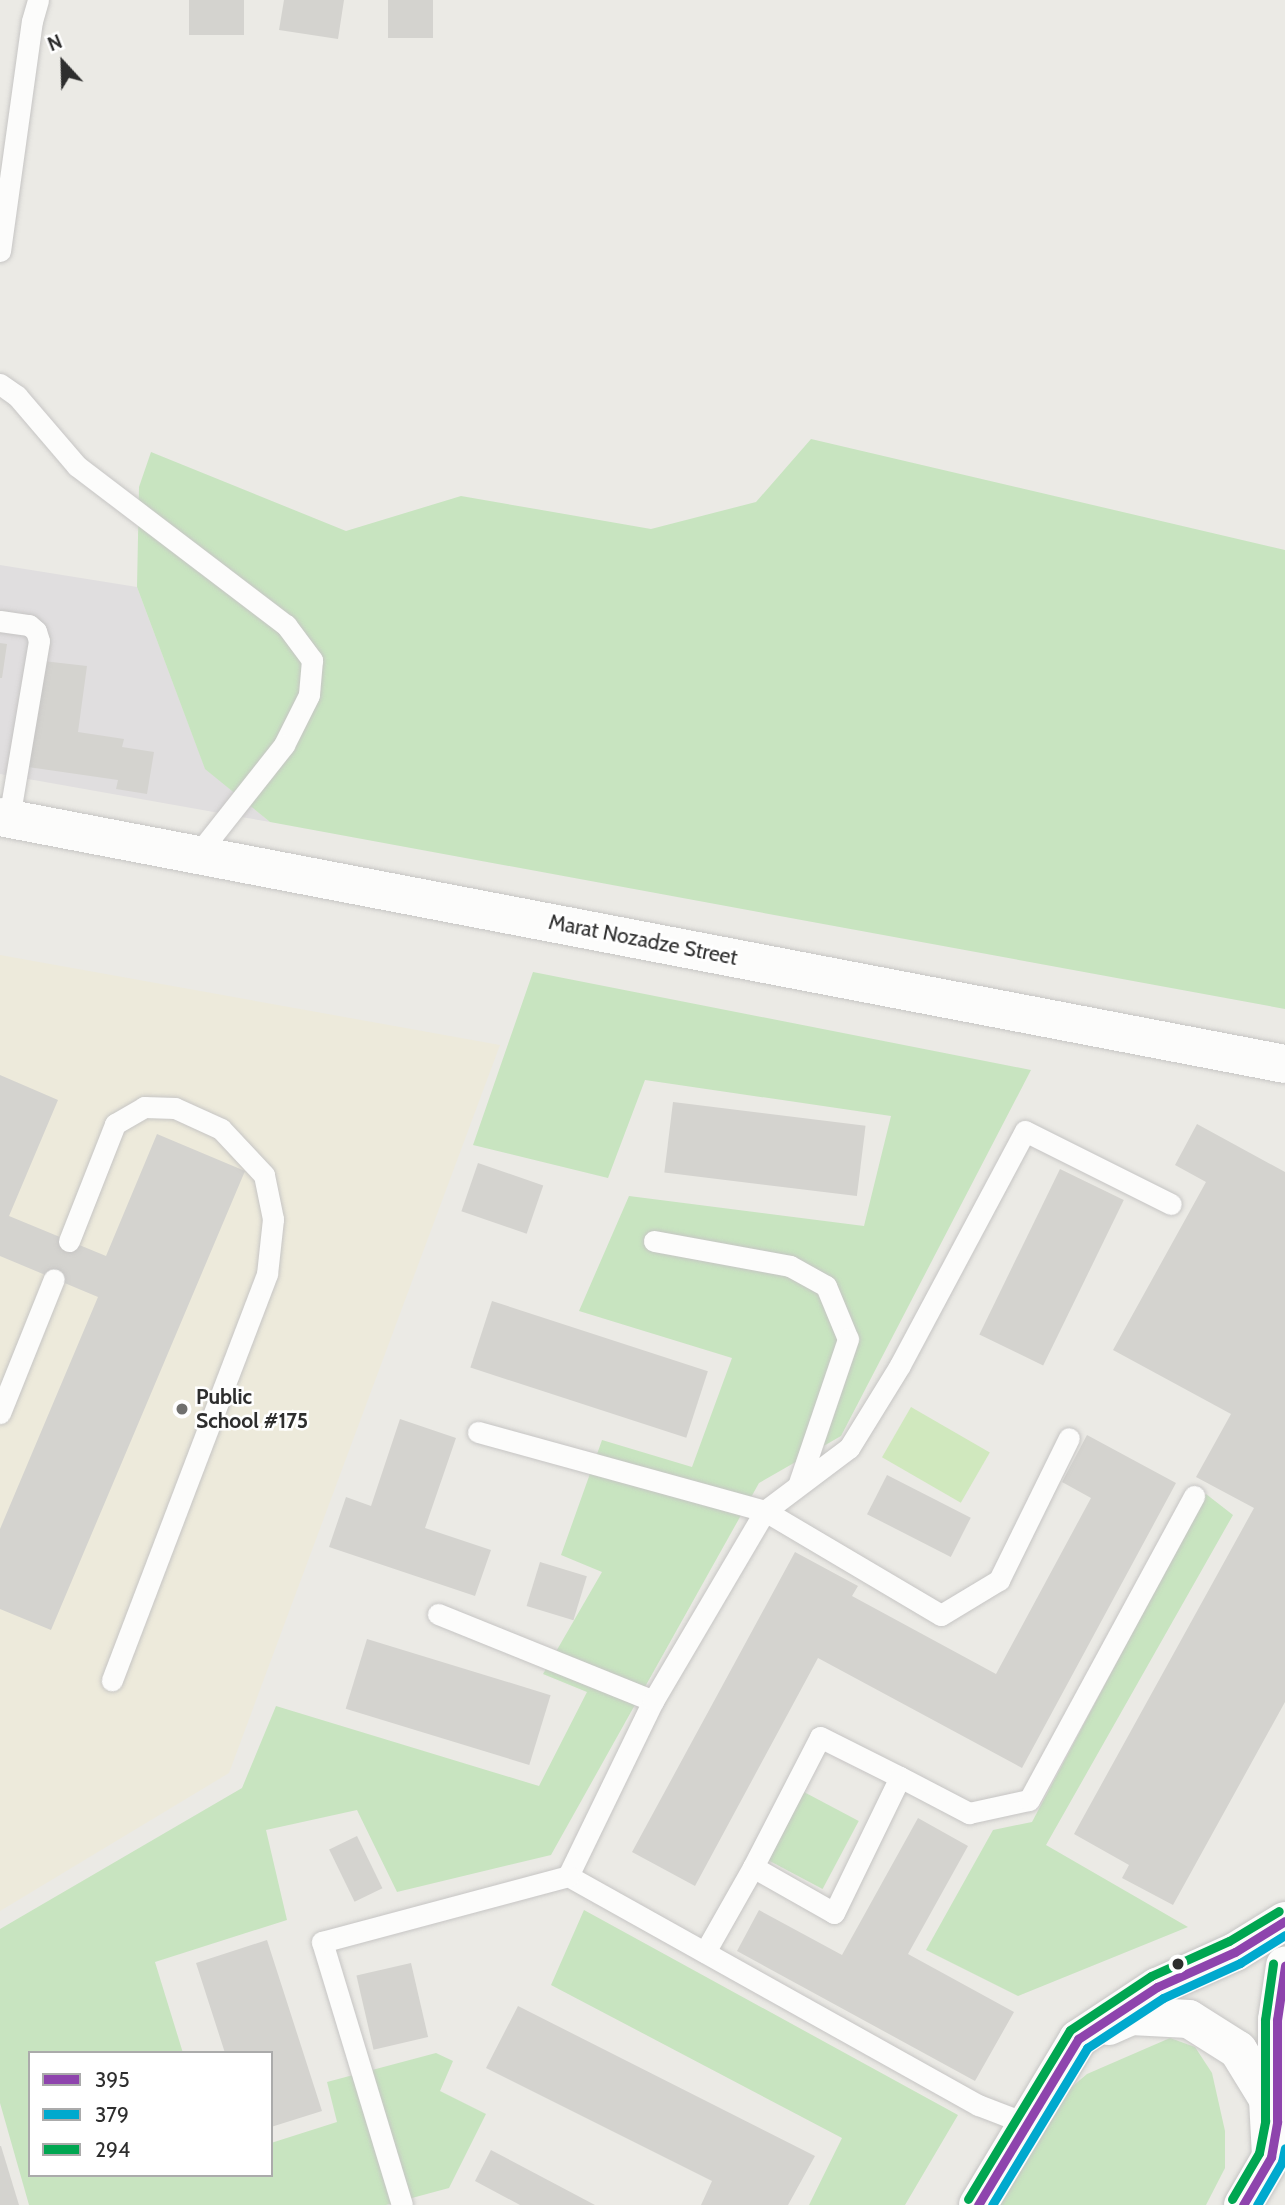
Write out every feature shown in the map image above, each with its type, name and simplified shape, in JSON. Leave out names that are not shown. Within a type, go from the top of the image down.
[{"type":"street","name":"Marat Nozadze Street","points":[[5,818],[1285,1063]]},
{"type":"street","points":[[978,2205],[1078,2039],[1157,1987],[1235,1952],[1285,1921]]},
{"type":"street","points":[[1243,2205],[1278,2135],[1277,2020],[1285,1966]]},
{"type":"street","points":[[1078,2039],[1131,2016],[1189,2019],[1238,2050],[1268,2099],[1278,2135]]},
{"type":"lane","points":[[0,251],[32,20],[38,0]]},
{"type":"lane","points":[[0,384],[17,396],[77,466],[286,625],[312,660],[309,695],[284,745],[198,854]]},
{"type":"lane","points":[[0,621],[29,625],[36,631],[39,641],[5,818]]},
{"type":"lane","points":[[69,1241],[115,1124],[144,1107],[174,1108],[221,1129],[264,1175],[273,1219],[267,1273],[111,1680]]},
{"type":"lane","points":[[568,1876],[653,1701],[765,1511],[849,1448],[900,1365],[1025,1131],[1171,1204]]},
{"type":"lane","points":[[654,1241],[790,1266],[826,1286],[848,1339],[799,1483]]},
{"type":"lane","points":[[0,1413],[54,1279]]},
{"type":"lane","points":[[478,1432],[765,1511],[942,1615],[999,1580],[1069,1437]]},
{"type":"lane","points":[[705,1952],[753,1867],[820,1737],[969,1812],[1029,1800],[1194,1496]]},
{"type":"lane","points":[[438,1614],[653,1701]]},
{"type":"lane","points":[[753,1867],[834,1913],[900,1777]]},
{"type":"lane","points":[[402,2205],[321,1942],[568,1876],[978,2105],[1025,2123]]},
{"type":"shaded area","points":[[0,565],[137,587],[205,768],[270,822],[0,774]]},
{"type":"shaded area","name":"Public School #175","points":[[0,955],[500,1045],[229,1773],[0,1911]]},
{"type":"green space","points":[[811,439],[1285,550],[1285,1009],[270,822],[205,769],[137,587],[139,487],[151,452],[346,531],[461,496],[651,529],[756,502]]},
{"type":"green space","points":[[533,972],[1031,1070],[841,1436],[759,1483],[551,1855],[397,1892],[357,1810],[266,1830],[287,1920],[155,1962],[182,2051],[28,2051],[28,2177],[273,2177],[273,2142],[337,2122],[327,2082],[436,2053],[453,2061],[440,2091],[486,2114],[449,2188],[386,2205],[29,2205],[0,2103],[0,1929],[242,1788],[276,1706],[539,1786],[587,1692],[543,1674],[602,1572],[561,1555],[602,1440],[692,1467],[732,1358],[579,1311],[629,1196],[864,1226],[891,1116],[645,1080],[608,1178],[473,1145]]},
{"type":"green space","points":[[911,1407],[990,1452],[961,1503],[882,1457]]},
{"type":"green space","points":[[1206,1494],[1233,1515],[1046,1845],[1188,1927],[1018,1996],[926,1950],[993,1830],[1032,1822]]},
{"type":"green space","points":[[804,1792],[859,1821],[823,1889],[768,1860]]},
{"type":"green space","points":[[584,1910],[958,2115],[905,2205],[809,2205],[842,2138],[551,1985]]},
{"type":"green space","points":[[1170,2038],[1195,2047],[1212,2073],[1225,2131],[1225,2168],[1206,2205],[1000,2205],[1053,2103],[1087,2074]]},
{"type":"building","points":[[189,0],[244,0],[244,35],[189,35]]},
{"type":"building","points":[[284,0],[344,0],[338,39],[279,30]]},
{"type":"building","points":[[388,0],[433,0],[433,38],[388,38]]},
{"type":"building","points":[[0,643],[7,644],[2,678],[0,678]]},
{"type":"building","points":[[43,661],[87,666],[78,732],[124,739],[122,747],[154,752],[147,794],[116,789],[118,780],[28,767]]},
{"type":"building","points":[[0,1075],[58,1100],[9,1216],[106,1256],[157,1134],[245,1171],[51,1630],[0,1609],[0,1529],[98,1297],[0,1256]]},
{"type":"building","points":[[673,1102],[866,1126],[857,1196],[664,1172]]},
{"type":"building","points":[[1197,1124],[1285,1172],[1285,1702],[1173,1905],[1122,1878],[1129,1865],[1074,1834],[1254,1508],[1196,1477],[1231,1414],[1113,1350],[1206,1182],[1175,1165]]},
{"type":"building","points":[[478,1163],[543,1185],[527,1234],[461,1211]]},
{"type":"building","points":[[1060,1169],[1124,1200],[1043,1366],[979,1334]]},
{"type":"building","points":[[492,1301],[708,1371],[686,1438],[470,1368]]},
{"type":"building","points":[[400,1419],[456,1438],[425,1528],[491,1550],[475,1596],[329,1547],[346,1497],[371,1506]]},
{"type":"building","points":[[1087,1435],[1176,1483],[1022,1768],[818,1658],[695,1886],[632,1852],[795,1552],[858,1586],[852,1596],[996,1674],[1091,1498],[1062,1482]]},
{"type":"building","points":[[887,1475],[971,1518],[951,1557],[867,1514]]},
{"type":"building","points":[[540,1562],[587,1576],[573,1620],[527,1606]]},
{"type":"building","points":[[367,1639],[551,1695],[529,1765],[346,1709]]},
{"type":"building","points":[[918,1818],[968,1846],[908,1954],[1014,2012],[975,2081],[737,1951],[759,1910],[842,1955]]},
{"type":"building","points":[[357,1836],[382,1888],[355,1902],[329,1850]]},
{"type":"building","points":[[267,1940],[322,2111],[273,2126],[273,2051],[224,2051],[196,1963]]},
{"type":"building","points":[[411,1963],[428,2037],[374,2050],[356,1976]]},
{"type":"building","points":[[518,2006],[815,2156],[788,2205],[701,2205],[712,2181],[486,2068]]},
{"type":"building","points":[[1,2146],[19,2205],[0,2205]]},
{"type":"building","points":[[491,2150],[595,2205],[520,2205],[475,2181]]},
{"type":"transit line","name":"294","points":[[968,2199],[1070,2030],[1151,1976],[1229,1941],[1279,1911]]},
{"type":"transit line","name":"395","points":[[978,2205],[1078,2039],[1157,1987],[1235,1952],[1285,1921]]},
{"type":"transit line","name":"379","points":[[992,2205],[1087,2048],[1163,1998],[1240,1963],[1285,1935]]},
{"type":"transit line","name":"294","points":[[1232,2199],[1259,2153],[1265,2121],[1265,2020],[1273,1964]]},
{"type":"transit line","name":"395","points":[[1243,2205],[1271,2157],[1277,2122],[1277,2020],[1285,1966]]},
{"type":"transit line","name":"379","points":[[1257,2205],[1282,2162],[1285,2148]]},
{"type":"place","name":"Public School #175","points":[[182,1409]]}]
